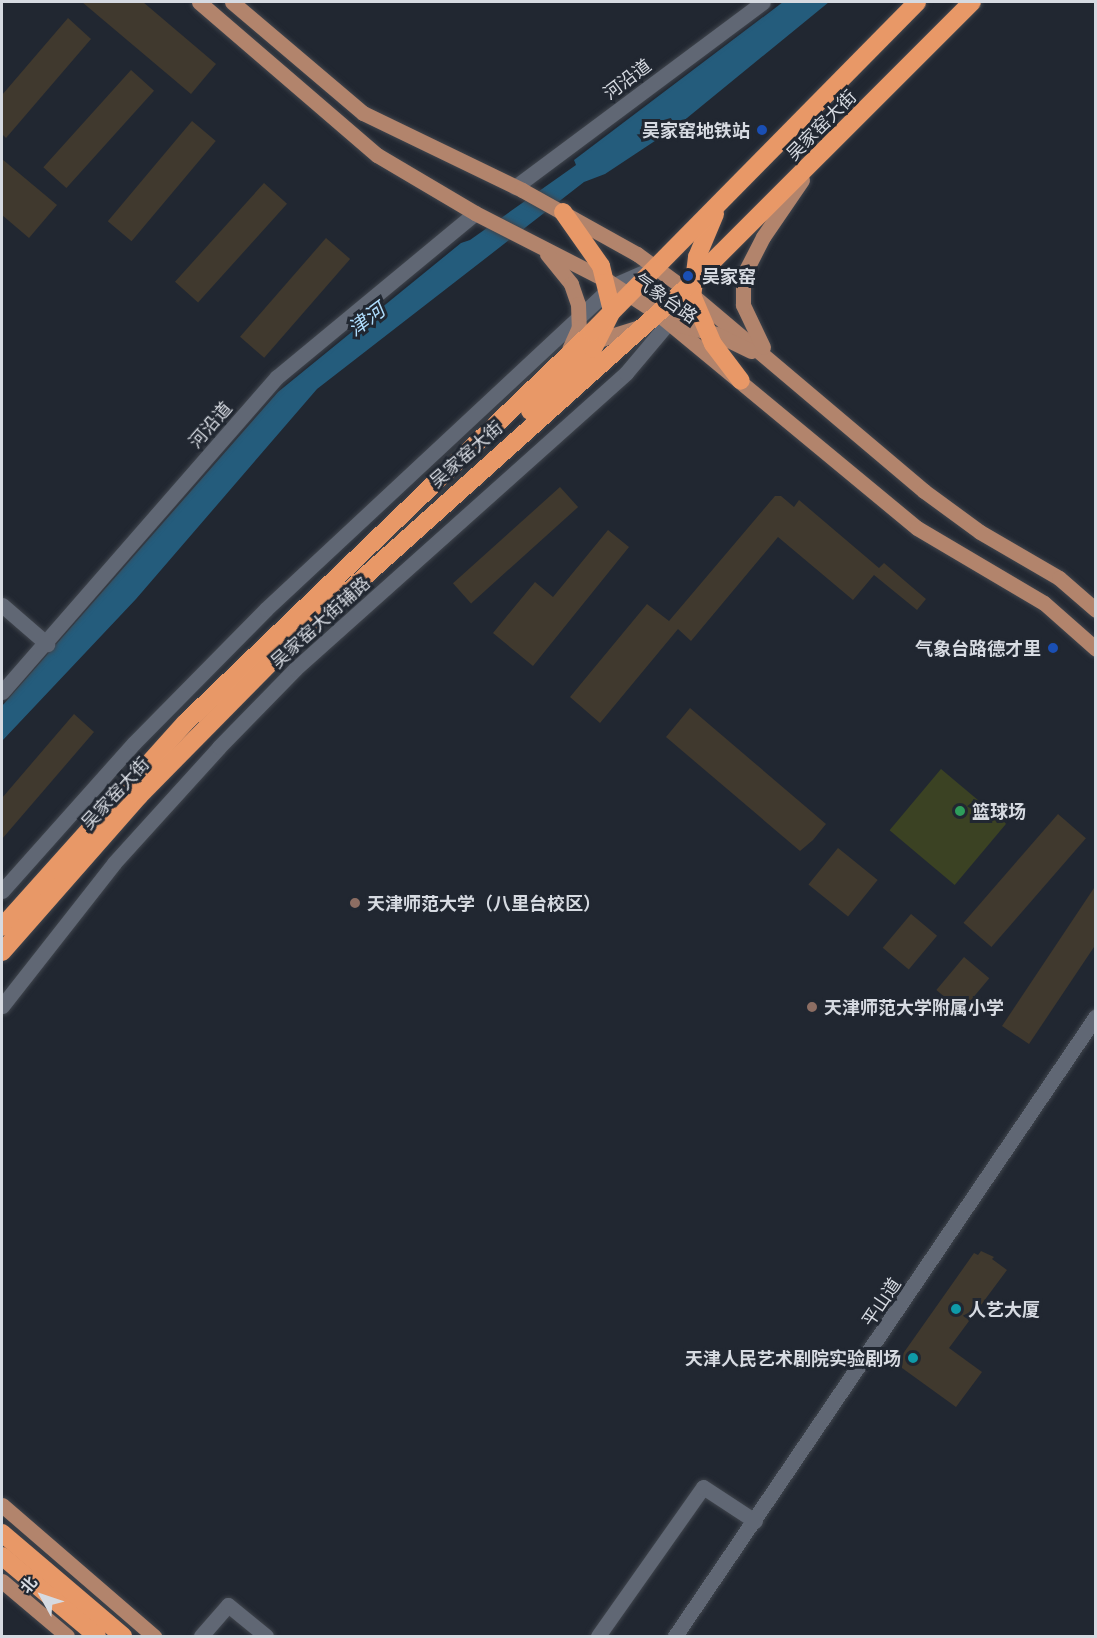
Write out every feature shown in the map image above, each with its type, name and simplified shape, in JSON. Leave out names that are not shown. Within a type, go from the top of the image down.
[{"type":"highway","name":"吴家窑大街","points":[[2,952],[139,796],[406,524],[551,370],[612,311],[615,288],[655,267],[917,2]]},
{"type":"highway","name":"吴家窑大街","points":[[2,927],[184,723],[406,524],[500,451],[656,320],[972,2]]},
{"type":"highway","points":[[727,194],[706,231],[690,288],[706,331],[741,381]]},
{"type":"highway","points":[[563,212],[587,243],[615,288]]},
{"type":"highway","points":[[500,451],[533,407],[602,338],[612,311]]},
{"type":"highway","points":[[2,1533],[123,1636]]},
{"type":"highway","points":[[2,1556],[97,1636]]},
{"type":"main road","name":"气象台路","points":[[199,2],[377,155],[481,216],[539,245],[615,288],[741,381],[917,528],[1044,603],[1095,649]]},
{"type":"main road","name":"气象台路","points":[[232,2],[363,113],[563,212],[690,288],[773,362],[933,497],[980,532],[1059,578],[1095,610]]},
{"type":"main road","points":[[773,362],[747,320],[742,298],[743,276],[764,237],[814,162]]},
{"type":"main road","points":[[539,245],[571,284],[579,316],[577,337],[551,370]]},
{"type":"main road","points":[[551,370],[578,350],[602,338],[656,320],[706,331],[773,362]]},
{"type":"main road","points":[[2,1505],[154,1636]]},
{"type":"main road","points":[[2,1581],[67,1636]]},
{"type":"street","name":"河沿道","points":[[518,188],[763,2]]},
{"type":"street","name":"河沿道","points":[[2,692],[47,644],[277,377],[481,216]]},
{"type":"street","points":[[2,891],[134,743],[266,609],[579,316],[615,288]]},
{"type":"street","name":"吴家窑大街辅路","points":[[2,1006],[114,863],[295,669],[626,372],[656,320]]},
{"type":"street","points":[[2,605],[47,644]]},
{"type":"street","name":"平山道","points":[[675,1636],[1095,1016]]},
{"type":"street","points":[[598,1636],[703,1487],[754,1521]]},
{"type":"street","points":[[201,1636],[228,1605],[266,1636]]},
{"type":"green space","points":[[941,769],[1006,824],[955,885],[890,830]]},
{"type":"water","points":[[783,2],[829,2],[676,127],[605,174],[584,182],[317,389],[136,599],[2,741],[2,706],[278,392],[461,243],[470,240],[576,165],[574,160]]},
{"type":"building","points":[[82,2],[143,2],[216,64],[191,94]]},
{"type":"building","points":[[68,18],[91,39],[6,138],[2,134],[2,95]]},
{"type":"building","points":[[131,70],[154,91],[66,188],[43,167]]},
{"type":"building","points":[[192,121],[216,141],[132,241],[108,221]]},
{"type":"building","points":[[2,159],[57,205],[29,238],[2,215]]},
{"type":"building","points":[[264,183],[287,204],[198,303],[175,282]]},
{"type":"building","points":[[326,238],[350,259],[264,358],[240,337]]},
{"type":"building","points":[[560,487],[578,507],[471,603],[453,583]]},
{"type":"building","points":[[775,496],[781,496],[794,507],[799,500],[879,568],[884,563],[926,599],[917,610],[874,575],[853,600],[778,537],[691,641],[678,629],[600,723],[570,697],[647,604],[669,621]]},
{"type":"building","points":[[608,530],[629,547],[533,666],[493,633],[535,582],[553,597]]},
{"type":"building","points":[[690,708],[826,824],[813,840],[800,851],[666,737]]},
{"type":"building","points":[[74,714],[94,732],[2,839],[2,798]]},
{"type":"building","points":[[1058,814],[1086,838],[991,947],[964,923]]},
{"type":"building","points":[[838,848],[878,880],[848,917],[808,885]]},
{"type":"building","points":[[1096,885],[1096,944],[1029,1044],[1002,1026]]},
{"type":"building","points":[[911,914],[937,936],[909,970],[883,948]]},
{"type":"building","points":[[964,957],[989,978],[962,1011],[936,990]]},
{"type":"building","name":"人艺大厦","points":[[981,1251],[994,1257],[992,1259],[1007,1270],[949,1348],[982,1372],[956,1407],[902,1368],[900,1358],[974,1253],[978,1255]]},
{"type":"place","name":"吴家窑地铁站","points":[[762,130]]},
{"type":"place","name":"吴家窑","points":[[688,276]]},
{"type":"place","name":"气象台路德才里","points":[[1053,648]]},
{"type":"place","name":"篮球场","points":[[960,811]]},
{"type":"place","name":"天津师范大学（八里台校区）","points":[[355,903]]},
{"type":"place","name":"天津师范大学附属小学","points":[[812,1007]]},
{"type":"place","name":"人艺大厦","points":[[956,1309]]},
{"type":"place","name":"天津人民艺术剧院实验剧场","points":[[913,1358]]},
{"type":"water label","name":"津河","points":[[366,319]]}]
